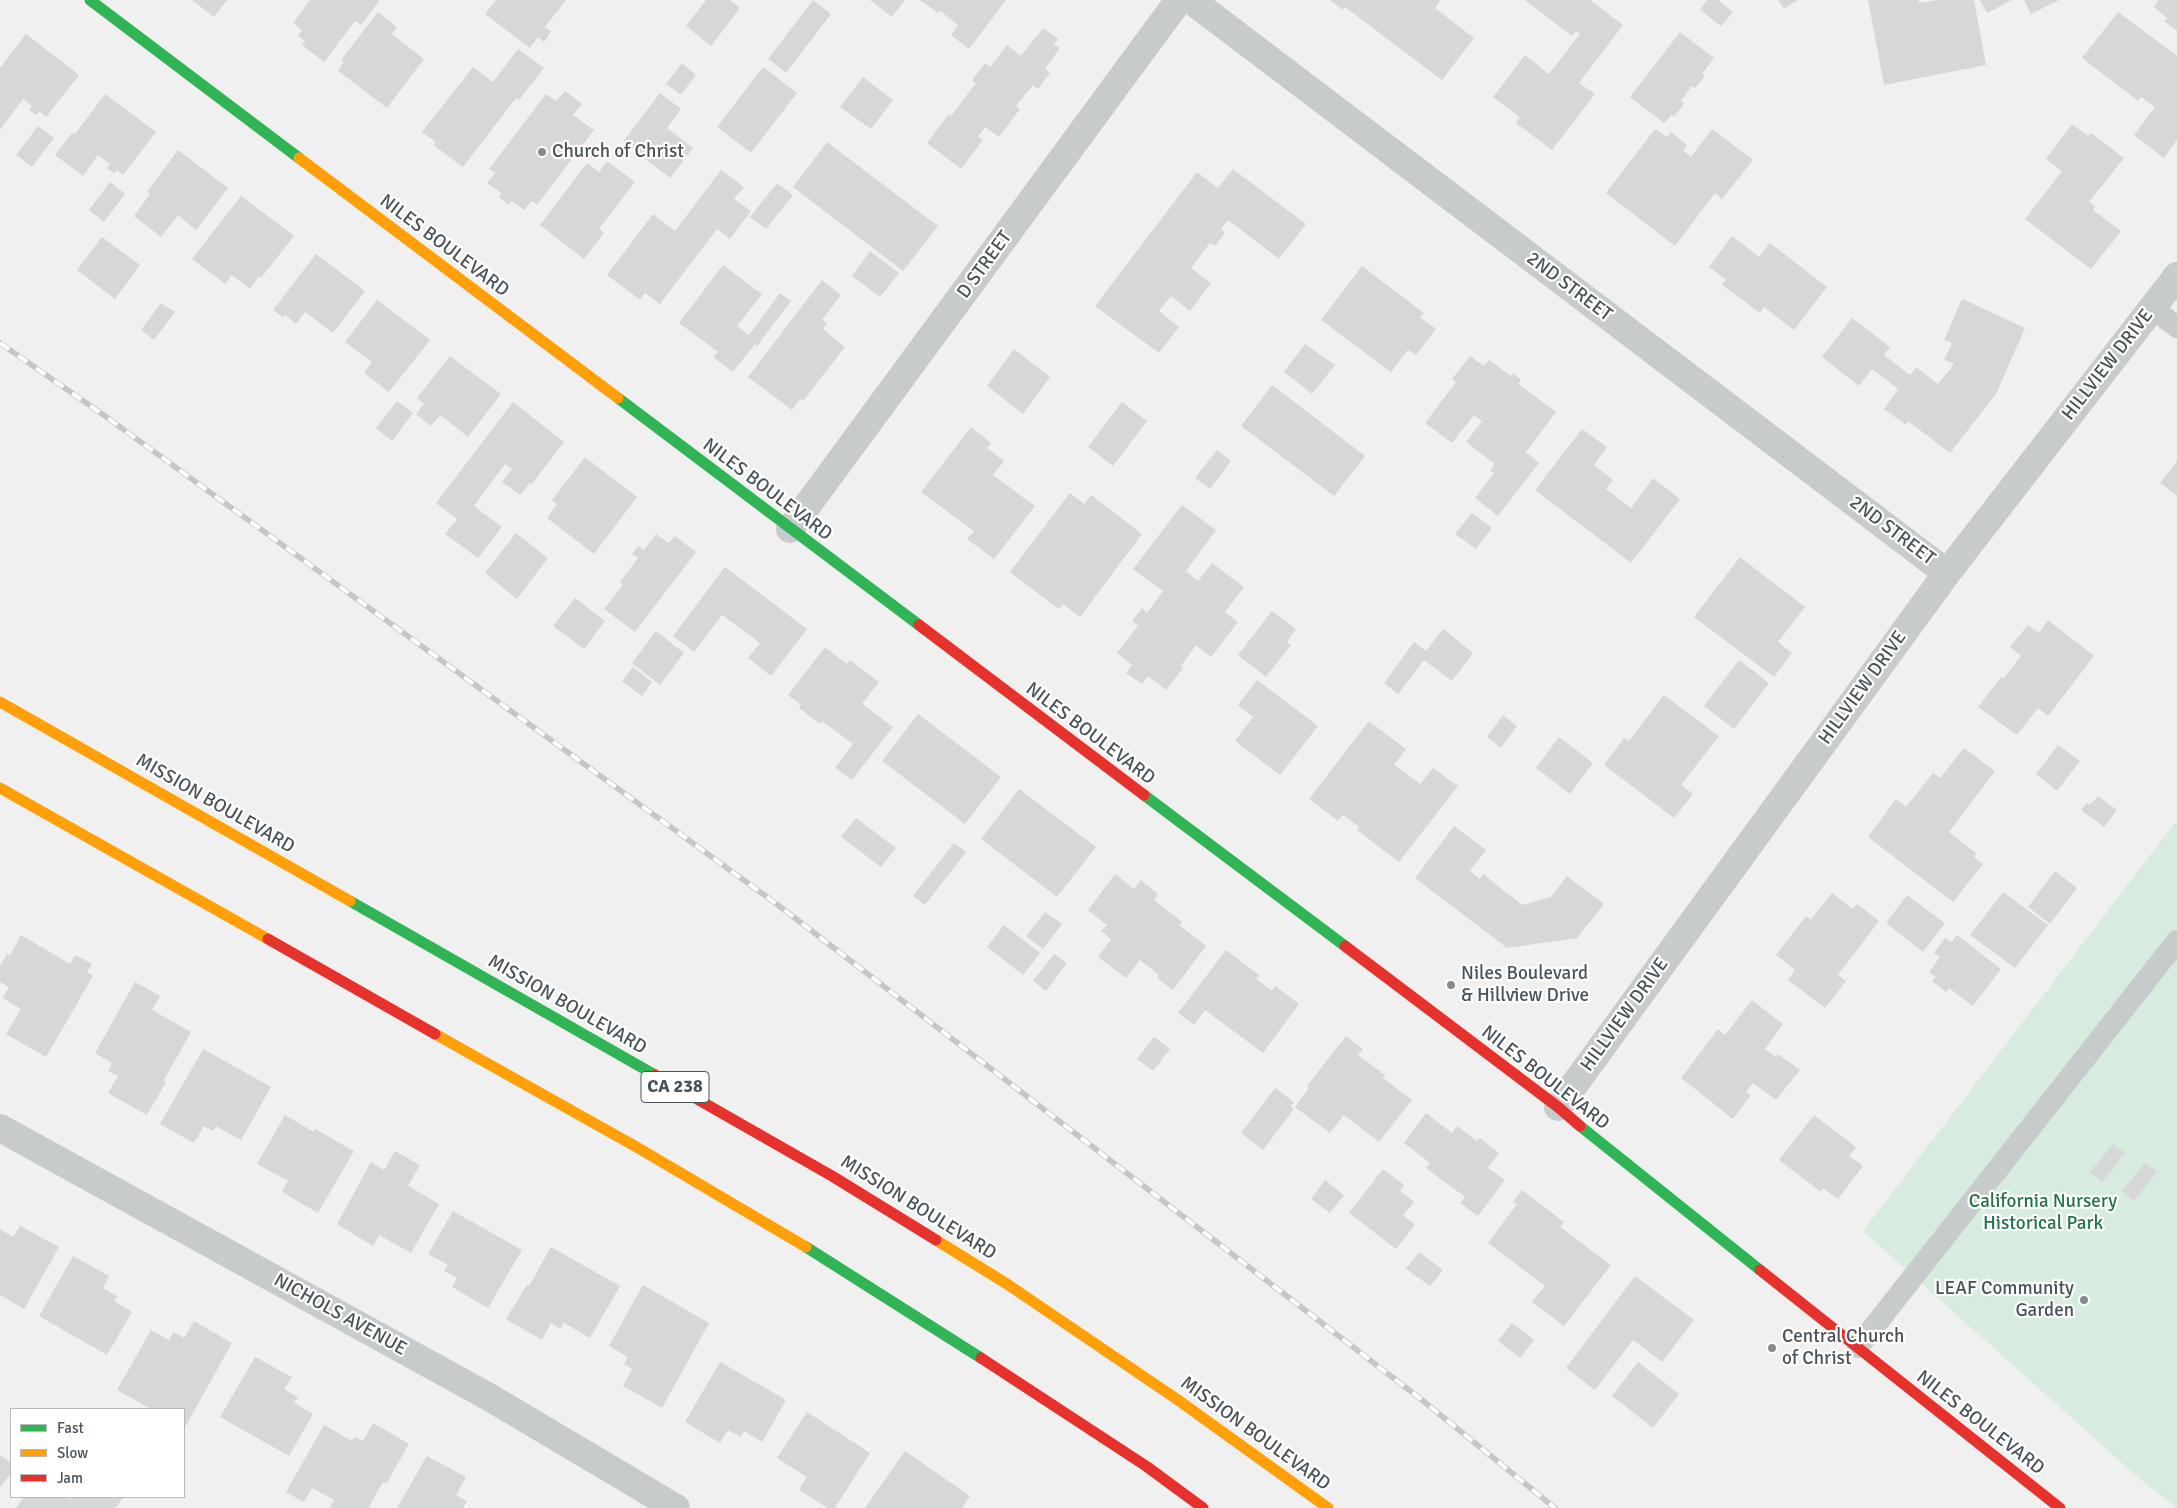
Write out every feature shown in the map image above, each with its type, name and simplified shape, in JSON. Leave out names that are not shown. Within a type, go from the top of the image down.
[{"type":"main road","name":"NILES BOULEVARD","points":[[90,0],[1558,1107],[1605,1147],[2060,1508]]},
{"type":"main road","name":"MISSION BOULEVARD","points":[[0,702],[832,1176],[1007,1284],[1178,1400],[1328,1508]]},
{"type":"main road","points":[[0,788],[640,1149],[807,1248],[1146,1466],[1204,1508]]},
{"type":"street","name":"D STREET","points":[[790,529],[1179,0]]},
{"type":"street","name":"2ND STREET","points":[[1191,0],[1947,573]]},
{"type":"street","name":"HILLVIEW DRIVE","points":[[1558,1107],[1947,573],[2177,276]]},
{"type":"street","name":"NICHOLS AVENUE","points":[[0,1128],[489,1397],[676,1508]]},
{"type":"lane","points":[[2152,308],[2177,327]]},
{"type":"lane","points":[[1858,1347],[2177,941]]},
{"type":"green space","name":"California Nursery Historical Park","points":[[2177,820],[2177,1508],[2141,1480],[1863,1231]]},
{"type":"building","points":[[192,0],[227,0],[214,17]]},
{"type":"building","points":[[310,0],[380,0],[361,25],[355,21],[324,62],[302,45],[305,41],[298,36],[302,30],[293,23]]},
{"type":"building","points":[[496,0],[566,0],[545,27],[551,31],[544,42],[538,37],[530,48],[485,14]]},
{"type":"building","points":[[706,0],[730,0],[740,8],[711,46],[686,26]]},
{"type":"building","points":[[813,0],[831,14],[786,73],[768,59]]},
{"type":"building","points":[[870,0],[905,0],[892,17]]},
{"type":"building","points":[[920,0],[1006,0],[969,49],[951,35],[958,25],[940,11],[938,13]]},
{"type":"building","points":[[1330,0],[1439,0],[1435,8],[1474,38],[1442,80],[1345,7],[1343,10]]},
{"type":"building","points":[[1525,0],[1590,0],[1623,25],[1579,83],[1595,94],[1552,150],[1516,123],[1520,117],[1493,97],[1525,55],[1549,74],[1580,34],[1576,31],[1572,36]]},
{"type":"building","points":[[1707,0],[1718,0],[1733,12],[1721,26],[1700,10]]},
{"type":"building","points":[[1778,0],[1798,0],[1784,9]]},
{"type":"building","points":[[1868,0],[1919,0],[1919,3],[1938,0],[1974,0],[1986,65],[1884,85]]},
{"type":"building","points":[[1980,0],[2012,0],[1987,13]]},
{"type":"building","points":[[2024,0],[2059,0],[2031,14]]},
{"type":"building","points":[[2159,0],[2177,0],[2177,31],[2164,21],[2167,18],[2154,7]]},
{"type":"building","points":[[378,12],[397,27],[392,34],[424,59],[387,108],[338,71],[344,62],[341,60]]},
{"type":"building","points":[[2118,12],[2177,56],[2177,140],[2164,158],[2134,135],[2155,107],[2141,97],[2138,101],[2082,58]]},
{"type":"building","points":[[1043,28],[1058,39],[1054,44],[1060,48],[1045,69],[1050,73],[1038,89],[1033,85],[1016,106],[1020,109],[999,137],[985,127],[978,137],[983,140],[961,169],[927,143],[949,114],[951,116],[976,83],[972,80],[985,63],[990,67],[1007,45],[1021,56]]},
{"type":"building","points":[[1680,32],[1714,58],[1702,74],[1705,76],[1695,88],[1692,86],[1681,101],[1684,104],[1674,117],[1672,115],[1664,123],[1630,97]]},
{"type":"building","points":[[26,34],[79,75],[46,117],[39,111],[36,115],[29,110],[32,106],[23,99],[0,130],[0,68]]},
{"type":"building","points":[[518,49],[544,68],[519,100],[516,98],[463,167],[433,145],[436,142],[422,132],[473,67],[493,82]]},
{"type":"building","points":[[682,63],[696,75],[681,95],[666,84]]},
{"type":"building","points":[[763,67],[797,93],[751,153],[717,127]]},
{"type":"building","points":[[863,77],[893,100],[871,129],[840,107]]},
{"type":"building","points":[[565,91],[582,104],[573,115],[594,130],[537,205],[532,201],[524,210],[512,201],[509,205],[499,197],[501,193],[487,183],[495,173],[489,169],[546,94],[556,101]]},
{"type":"building","points":[[660,93],[681,109],[667,128],[693,148],[670,178],[623,142]]},
{"type":"building","points":[[105,94],[156,132],[123,175],[117,170],[114,173],[107,168],[110,164],[98,155],[83,176],[55,155],[72,133],[75,134]]},
{"type":"building","points":[[2072,124],[2088,136],[2091,133],[2124,158],[2089,202],[2095,207],[2093,210],[2121,231],[2091,269],[2025,219],[2062,171],[2046,159]]},
{"type":"building","points":[[38,126],[54,138],[32,167],[16,155]]},
{"type":"building","points":[[1655,129],[1667,137],[1671,132],[1687,145],[1683,150],[1691,157],[1712,129],[1753,160],[1722,199],[1715,193],[1675,246],[1606,193]]},
{"type":"building","points":[[827,142],[938,226],[903,271],[793,187]]},
{"type":"building","points":[[178,150],[228,188],[196,230],[178,215],[161,237],[134,216],[150,194],[147,192]]},
{"type":"building","points":[[607,161],[635,182],[599,229],[604,233],[584,259],[540,225],[587,163],[599,172]]},
{"type":"building","points":[[1233,169],[1306,224],[1279,259],[1228,220],[1221,229],[1225,233],[1215,246],[1210,243],[1191,268],[1211,283],[1190,311],[1171,296],[1159,311],[1179,327],[1159,353],[1095,306],[1197,172],[1218,188]]},
{"type":"building","points":[[721,170],[744,187],[734,199],[751,211],[730,239],[717,229],[660,304],[645,293],[640,300],[607,275],[653,214],[675,231]]},
{"type":"building","points":[[110,182],[125,194],[104,222],[89,210]]},
{"type":"building","points":[[777,183],[793,195],[766,229],[750,217]]},
{"type":"building","points":[[241,196],[294,236],[250,289],[232,275],[225,284],[192,259]]},
{"type":"building","points":[[1732,236],[1759,257],[1770,243],[1827,287],[1794,330],[1764,307],[1760,313],[1722,285],[1726,280],[1709,267]]},
{"type":"building","points":[[102,237],[140,265],[115,299],[77,270]]},
{"type":"building","points":[[870,251],[899,273],[880,297],[852,276]]},
{"type":"building","points":[[316,254],[365,291],[333,333],[305,312],[296,324],[285,315],[283,317],[273,310]]},
{"type":"building","points":[[723,265],[762,294],[737,326],[749,335],[780,293],[791,301],[757,346],[755,344],[733,372],[713,357],[718,352],[679,323]]},
{"type":"building","points":[[1362,266],[1424,313],[1420,317],[1436,329],[1416,355],[1408,350],[1391,372],[1321,320]]},
{"type":"building","points":[[822,280],[841,295],[822,320],[827,324],[823,329],[845,347],[803,401],[801,398],[792,410],[748,377]]},
{"type":"building","points":[[1962,299],[2025,328],[1996,394],[1950,453],[1908,421],[1906,425],[1884,409],[1898,389],[1872,369],[1859,386],[1822,357],[1852,318],[1890,347],[1884,355],[1910,375],[1916,367],[1938,384],[1954,364],[1944,360],[1952,343],[1944,340]]},
{"type":"building","points":[[377,300],[430,340],[389,392],[364,373],[372,362],[345,342]]},
{"type":"building","points":[[161,303],[175,312],[154,340],[141,330]]},
{"type":"building","points":[[1305,344],[1335,365],[1312,394],[1284,372]]},
{"type":"building","points":[[1014,349],[1050,377],[1023,414],[987,386]]},
{"type":"building","points":[[450,356],[501,394],[468,437],[440,415],[431,426],[416,414],[424,404],[417,398]]},
{"type":"building","points":[[1470,356],[1484,366],[1489,360],[1511,376],[1513,373],[1521,380],[1518,384],[1556,412],[1526,452],[1539,463],[1498,516],[1475,498],[1494,473],[1490,471],[1495,464],[1466,442],[1482,421],[1474,415],[1452,443],[1425,423],[1456,382],[1452,379]]},
{"type":"building","points":[[1272,385],[1365,456],[1334,496],[1241,426]]},
{"type":"building","points":[[397,401],[413,413],[392,441],[376,428]]},
{"type":"building","points":[[513,402],[564,442],[532,484],[530,483],[520,495],[502,482],[512,469],[505,464],[474,506],[502,527],[478,558],[445,534],[457,519],[436,503]]},
{"type":"building","points":[[1122,402],[1147,421],[1113,466],[1088,447]]},
{"type":"building","points":[[971,427],[991,443],[987,448],[1004,461],[993,475],[1035,506],[994,559],[967,539],[974,531],[921,492]]},
{"type":"building","points":[[1582,429],[1607,447],[1594,465],[1613,480],[1606,489],[1631,508],[1653,478],[1680,499],[1631,563],[1535,490]]},
{"type":"building","points":[[1217,450],[1231,461],[1210,489],[1195,478]]},
{"type":"building","points":[[585,457],[637,497],[594,554],[547,518],[557,504],[552,500]]},
{"type":"building","points":[[2177,461],[2177,496],[2160,483]]},
{"type":"building","points":[[1070,493],[1084,504],[1091,495],[1142,534],[1080,617],[1063,604],[1059,609],[1010,572]]},
{"type":"building","points":[[1182,505],[1216,530],[1186,571],[1198,581],[1212,563],[1244,587],[1225,612],[1238,622],[1211,657],[1196,645],[1181,666],[1183,668],[1166,690],[1148,676],[1142,684],[1126,673],[1132,665],[1117,653],[1138,626],[1132,621],[1142,608],[1147,613],[1163,591],[1133,569]]},
{"type":"building","points":[[1472,513],[1492,528],[1476,549],[1455,534]]},
{"type":"building","points":[[516,533],[548,558],[517,599],[485,573]]},
{"type":"building","points":[[656,534],[669,543],[675,536],[696,552],[635,632],[604,609],[623,585],[620,582],[638,558],[632,554],[638,546],[644,550]]},
{"type":"building","points":[[1740,557],[1805,607],[1778,642],[1792,653],[1774,677],[1694,617]]},
{"type":"building","points":[[725,567],[807,629],[771,676],[748,658],[760,643],[722,615],[694,652],[673,636]]},
{"type":"building","points":[[575,598],[605,621],[584,649],[553,626]]},
{"type":"building","points":[[1272,611],[1296,629],[1287,642],[1291,645],[1266,677],[1238,655]]},
{"type":"building","points":[[2048,620],[2094,656],[2048,716],[2038,708],[2017,735],[1978,707],[2001,677],[2003,679],[2021,656],[2010,647],[2028,625],[2039,633]]},
{"type":"building","points":[[1443,629],[1473,653],[1452,681],[1424,660],[1398,694],[1384,683],[1414,642],[1426,651]]},
{"type":"building","points":[[656,631],[684,653],[660,685],[632,663]]},
{"type":"building","points":[[825,647],[847,664],[850,660],[879,682],[862,704],[893,727],[852,780],[835,768],[853,744],[822,721],[820,724],[799,708],[801,705],[788,695]]},
{"type":"building","points":[[1739,660],[1769,683],[1734,729],[1704,706]]},
{"type":"building","points":[[633,667],[652,682],[642,696],[622,681]]},
{"type":"building","points":[[1257,680],[1318,726],[1280,775],[1235,741],[1253,717],[1238,705]]},
{"type":"building","points":[[1664,695],[1719,736],[1681,785],[1693,794],[1674,818],[1604,765],[1624,738],[1629,741]]},
{"type":"building","points":[[918,714],[1001,777],[965,824],[882,761]]},
{"type":"building","points":[[1503,715],[1517,726],[1501,748],[1487,737]]},
{"type":"building","points":[[1369,721],[1406,749],[1394,765],[1420,784],[1433,768],[1458,786],[1399,862],[1357,830],[1359,827],[1343,815],[1338,821],[1309,799]]},
{"type":"building","points":[[1559,737],[1593,763],[1570,794],[1536,768]]},
{"type":"building","points":[[2058,745],[2080,761],[2057,791],[2036,774]]},
{"type":"building","points":[[1964,748],[1995,771],[1949,832],[1976,853],[1974,857],[1983,864],[1953,902],[1868,837],[1896,799],[1906,807],[1933,773],[1940,778]]},
{"type":"building","points":[[1019,789],[1096,847],[1057,897],[981,839]]},
{"type":"building","points":[[2098,796],[2117,810],[2104,827],[2081,810],[2087,803],[2090,805]]},
{"type":"building","points":[[856,818],[896,848],[881,867],[841,837]]},
{"type":"building","points":[[1454,826],[1486,850],[1470,871],[1480,879],[1483,874],[1522,905],[1551,897],[1567,876],[1604,904],[1577,938],[1507,948],[1415,878]]},
{"type":"building","points":[[954,843],[966,852],[925,905],[913,896]]},
{"type":"building","points":[[2055,871],[2077,888],[2050,924],[2028,907]]},
{"type":"building","points":[[1115,874],[1134,889],[1141,880],[1158,894],[1154,900],[1182,922],[1179,925],[1206,946],[1173,990],[1157,978],[1159,975],[1140,960],[1126,978],[1098,957],[1111,939],[1101,931],[1107,925],[1088,910]]},
{"type":"building","points":[[2003,892],[2048,925],[2015,968],[1970,935]]},
{"type":"building","points":[[1832,893],[1853,909],[1857,904],[1879,921],[1838,975],[1846,981],[1825,1008],[1788,980],[1795,970],[1776,955],[1806,916],[1811,920]]},
{"type":"building","points":[[1907,895],[1945,923],[1923,952],[1886,923]]},
{"type":"building","points":[[1045,912],[1062,924],[1043,949],[1026,936]]},
{"type":"building","points":[[1004,925],[1040,953],[1023,975],[987,947]]},
{"type":"building","points":[[21,935],[70,964],[75,955],[92,964],[87,972],[93,976],[46,1057],[6,1034],[21,1009],[3,998],[9,987],[0,982],[0,966],[7,954],[10,956]]},
{"type":"building","points":[[1957,935],[2001,969],[1973,1006],[1949,988],[1946,992],[1932,981],[1936,977],[1929,972],[1940,957],[1934,953],[1945,938],[1952,942]]},
{"type":"building","points":[[1226,950],[1259,975],[1256,979],[1272,991],[1275,986],[1299,1004],[1263,1053],[1205,1010],[1194,1025],[1178,1013]]},
{"type":"building","points":[[1054,954],[1067,963],[1046,991],[1033,981]]},
{"type":"building","points":[[135,982],[160,996],[152,1010],[191,1032],[147,1115],[108,1093],[118,1076],[108,1071],[112,1063],[95,1053]]},
{"type":"building","points":[[1752,1000],[1783,1024],[1765,1049],[1776,1057],[1778,1054],[1800,1070],[1776,1100],[1753,1083],[1746,1092],[1751,1095],[1733,1119],[1681,1078],[1718,1029],[1725,1035]]},
{"type":"building","points":[[1346,1036],[1363,1049],[1358,1055],[1385,1075],[1383,1078],[1412,1100],[1379,1142],[1344,1115],[1330,1133],[1295,1107],[1309,1088],[1307,1086]]},
{"type":"building","points":[[1154,1037],[1170,1049],[1153,1071],[1137,1059]]},
{"type":"building","points":[[203,1049],[271,1087],[241,1140],[216,1126],[213,1131],[204,1126],[194,1143],[160,1124]]},
{"type":"building","points":[[1275,1088],[1294,1102],[1291,1106],[1294,1109],[1263,1150],[1241,1133]]},
{"type":"building","points":[[1426,1113],[1452,1133],[1457,1126],[1477,1141],[1480,1138],[1499,1153],[1488,1168],[1505,1180],[1478,1216],[1460,1203],[1465,1197],[1426,1168],[1430,1163],[1404,1143]]},
{"type":"building","points":[[285,1115],[314,1132],[315,1129],[354,1151],[318,1213],[282,1192],[288,1181],[257,1164]]},
{"type":"building","points":[[1814,1115],[1856,1147],[1849,1156],[1863,1166],[1838,1199],[1823,1188],[1821,1192],[1779,1160]]},
{"type":"building","points":[[2113,1144],[2125,1153],[2102,1182],[2090,1172]]},
{"type":"building","points":[[395,1151],[420,1165],[408,1186],[439,1204],[411,1253],[379,1235],[373,1246],[337,1224],[371,1162],[384,1170]]},
{"type":"building","points":[[2145,1163],[2157,1172],[2134,1201],[2122,1191]]},
{"type":"building","points":[[1383,1169],[1404,1185],[1400,1191],[1414,1202],[1403,1215],[1415,1225],[1396,1249],[1349,1213]]},
{"type":"building","points":[[1325,1180],[1344,1195],[1330,1213],[1311,1199]]},
{"type":"building","points":[[1522,1190],[1564,1222],[1560,1227],[1611,1265],[1564,1326],[1532,1302],[1545,1286],[1488,1243],[1517,1204],[1513,1202]]},
{"type":"building","points":[[453,1211],[522,1250],[488,1308],[452,1287],[457,1278],[444,1271],[448,1265],[428,1254]]},
{"type":"building","points":[[20,1226],[59,1247],[24,1309],[0,1295],[0,1229],[13,1237]]},
{"type":"building","points":[[551,1247],[620,1286],[590,1338],[564,1323],[560,1329],[551,1323],[542,1340],[506,1319],[527,1285],[529,1286]]},
{"type":"building","points":[[1419,1252],[1443,1270],[1430,1286],[1406,1269]]},
{"type":"building","points":[[73,1256],[109,1276],[103,1288],[117,1296],[114,1301],[132,1312],[107,1355],[39,1316]]},
{"type":"building","points":[[1635,1276],[1694,1320],[1662,1362],[1633,1340],[1595,1390],[1566,1368]]},
{"type":"building","points":[[643,1285],[709,1323],[662,1408],[623,1386],[632,1369],[624,1364],[628,1357],[609,1346]]},
{"type":"building","points":[[194,1321],[232,1343],[185,1427],[185,1408],[149,1408],[117,1390],[151,1330],[169,1340],[173,1332],[184,1338]]},
{"type":"building","points":[[1512,1323],[1534,1340],[1520,1358],[1498,1341]]},
{"type":"building","points":[[255,1357],[292,1377],[284,1389],[298,1397],[294,1403],[313,1414],[289,1456],[220,1417]]},
{"type":"building","points":[[720,1362],[786,1400],[762,1442],[744,1431],[741,1437],[728,1430],[720,1443],[685,1422]]},
{"type":"building","points":[[1638,1362],[1679,1394],[1653,1428],[1612,1396]]},
{"type":"building","points":[[807,1412],[870,1453],[835,1508],[828,1508],[799,1490],[807,1477],[777,1458]]},
{"type":"building","points":[[373,1423],[409,1444],[386,1484],[383,1482],[369,1507],[372,1508],[330,1508],[334,1500],[312,1488],[304,1502],[286,1492],[324,1425],[352,1441],[355,1437],[363,1441]]},
{"type":"building","points":[[905,1451],[970,1496],[962,1508],[865,1508]]},
{"type":"building","points":[[0,1455],[10,1462],[10,1474],[0,1488]]},
{"type":"building","points":[[427,1456],[466,1477],[456,1495],[467,1501],[463,1508],[397,1508]]},
{"type":"building","points":[[23,1498],[123,1498],[115,1508],[16,1508]]},
{"type":"railway","points":[[0,343],[105,416],[778,905],[1422,1400],[1555,1508]]},
{"type":"traffic: fast","points":[[90,0],[299,158]]},
{"type":"traffic: fast","points":[[618,398],[919,625]]},
{"type":"traffic: fast","points":[[1144,795],[1345,946]]},
{"type":"traffic: fast","points":[[350,901],[655,1075]]},
{"type":"traffic: fast","points":[[1580,1126],[1760,1270]]},
{"type":"traffic: fast","points":[[806,1247],[981,1358]]},
{"type":"traffic: slow","points":[[299,158],[618,398]]},
{"type":"traffic: slow","points":[[0,702],[350,901]]},
{"type":"traffic: slow","points":[[0,788],[268,939]]},
{"type":"traffic: slow","points":[[435,1034],[640,1149],[806,1247]]},
{"type":"traffic: slow","points":[[936,1240],[1007,1284],[1178,1400],[1328,1508]]},
{"type":"traffic: jam","points":[[919,625],[1144,795]]},
{"type":"traffic: jam","points":[[268,939],[435,1034]]},
{"type":"traffic: jam","points":[[1345,946],[1558,1107],[1580,1126]]},
{"type":"traffic: jam","points":[[655,1075],[832,1176],[936,1240]]},
{"type":"traffic: jam","points":[[1760,1270],[2060,1508]]},
{"type":"traffic: jam","points":[[981,1358],[1146,1466],[1203,1508]]},
{"type":"place","name":"Church of Christ","points":[[542,152]]},
{"type":"place","name":"Niles Boulevard & Hillview Drive","points":[[1451,985]]},
{"type":"place","name":"LEAF Community Garden","points":[[2084,1300]]},
{"type":"place","name":"Central Church of Christ","points":[[1772,1348]]}]
